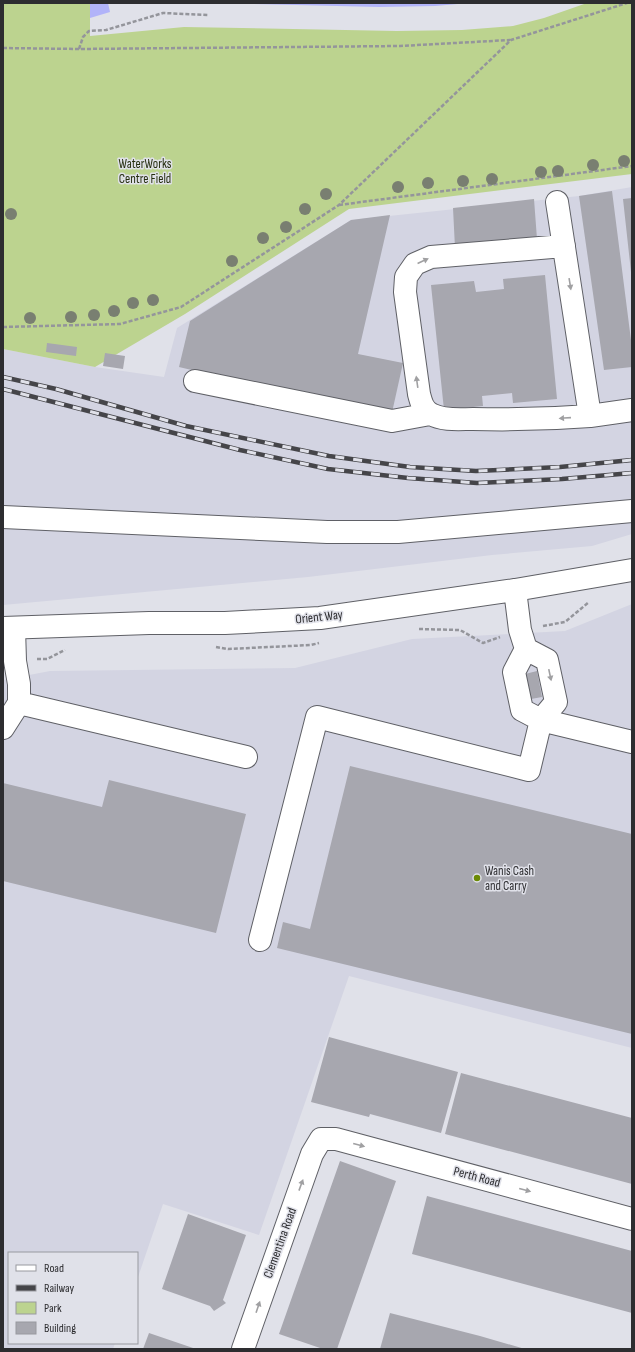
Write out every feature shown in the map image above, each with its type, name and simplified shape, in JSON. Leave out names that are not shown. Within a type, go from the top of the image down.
[{"type":"street","points":[[557,202],[590,416]]},
{"type":"street","points":[[430,414],[422,405],[419,394],[405,292],[406,277],[415,264],[431,257],[564,246]]},
{"type":"street","points":[[194,381],[392,421],[430,414],[442,418],[541,420],[590,416],[632,410]]},
{"type":"street","points":[[3,516],[327,532],[398,532],[632,511]]},
{"type":"street","name":"Orient Way","points":[[9,628],[149,623],[225,623],[320,618],[515,590],[632,570]]},
{"type":"street","points":[[260,940],[317,717],[529,770],[541,720],[556,702],[547,660],[526,649],[520,630],[515,590]]},
{"type":"street","points":[[3,728],[19,703],[19,684],[9,628]]},
{"type":"street","points":[[526,649],[514,672],[522,710],[541,720],[632,742]]},
{"type":"street","points":[[19,703],[246,757]]},
{"type":"street","name":"Perth Road","points":[[321,1139],[336,1139],[632,1219]]},
{"type":"street","name":"Clementina Road","points":[[248,1347],[312,1154],[321,1139]]},
{"type":"path","points":[[3,48],[79,49],[400,46],[510,40],[627,3]]},
{"type":"path","points":[[79,49],[83,37],[90,31],[106,30],[163,13],[208,15]]},
{"type":"path","points":[[3,327],[120,324],[181,307],[339,205],[510,40]]},
{"type":"path","points":[[339,205],[632,166]]},
{"type":"shaded area","points":[[632,187],[632,534],[592,546],[492,555],[308,577],[3,605],[3,349],[95,367],[164,377],[177,328],[351,220],[579,196]]},
{"type":"shaded area","points":[[632,604],[632,1048],[349,976],[259,1235],[163,1204],[138,1277],[138,1252],[8,1252],[8,1344],[115,1344],[113,1349],[3,1349],[3,680],[50,671],[295,668],[412,639],[565,631]]},
{"type":"green space","name":"WaterWorks Centre Field","points":[[3,3],[90,3],[90,36],[184,27],[397,31],[462,30],[513,26],[544,18],[587,3],[632,3],[632,174],[349,209],[185,314],[95,367],[3,349]]},
{"type":"water","points":[[90,3],[108,3],[110,12],[90,18]]},
{"type":"water","points":[[208,3],[469,3],[435,6],[379,7]]},
{"type":"building","points":[[612,191],[632,348],[632,367],[604,370],[579,196]]},
{"type":"building","points":[[632,198],[632,272],[631,272],[623,199]]},
{"type":"building","points":[[534,199],[537,239],[455,248],[453,208]]},
{"type":"building","points":[[390,215],[358,354],[403,363],[391,417],[179,367],[190,321],[351,220]]},
{"type":"building","points":[[545,275],[557,399],[513,403],[512,393],[482,396],[483,406],[444,410],[431,285],[474,281],[476,292],[504,289],[503,279]]},
{"type":"building","points":[[47,343],[77,347],[76,356],[46,352]]},
{"type":"building","points":[[105,353],[125,356],[123,369],[103,366]]},
{"type":"building","points":[[537,671],[542,697],[531,699],[525,674]]},
{"type":"building","name":"Wanis Cash and Carry","points":[[350,766],[632,834],[632,1034],[277,948],[283,922],[310,929]]},
{"type":"building","points":[[109,780],[246,814],[216,933],[3,881],[3,783],[102,807]]},
{"type":"building","points":[[329,1037],[458,1072],[441,1133],[370,1114],[369,1117],[311,1102]]},
{"type":"building","points":[[461,1073],[632,1118],[632,1184],[445,1134]]},
{"type":"building","points":[[340,1161],[396,1181],[337,1349],[323,1349],[279,1334]]},
{"type":"building","points":[[427,1196],[632,1251],[632,1313],[412,1254]]},
{"type":"building","points":[[188,1214],[246,1235],[223,1300],[226,1303],[214,1311],[210,1306],[162,1289]]},
{"type":"building","points":[[390,1313],[480,1336],[525,1349],[380,1349]]},
{"type":"building","points":[[149,1333],[196,1349],[143,1349]]},
{"type":"railway","points":[[3,377],[56,389],[186,426],[329,456],[410,467],[476,471],[560,467],[632,460]]},
{"type":"railway","points":[[3,389],[240,450],[328,469],[408,478],[477,483],[562,479],[632,473]]},
{"type":"place","name":"Wanis Cash and Carry","points":[[477,878]]}]
